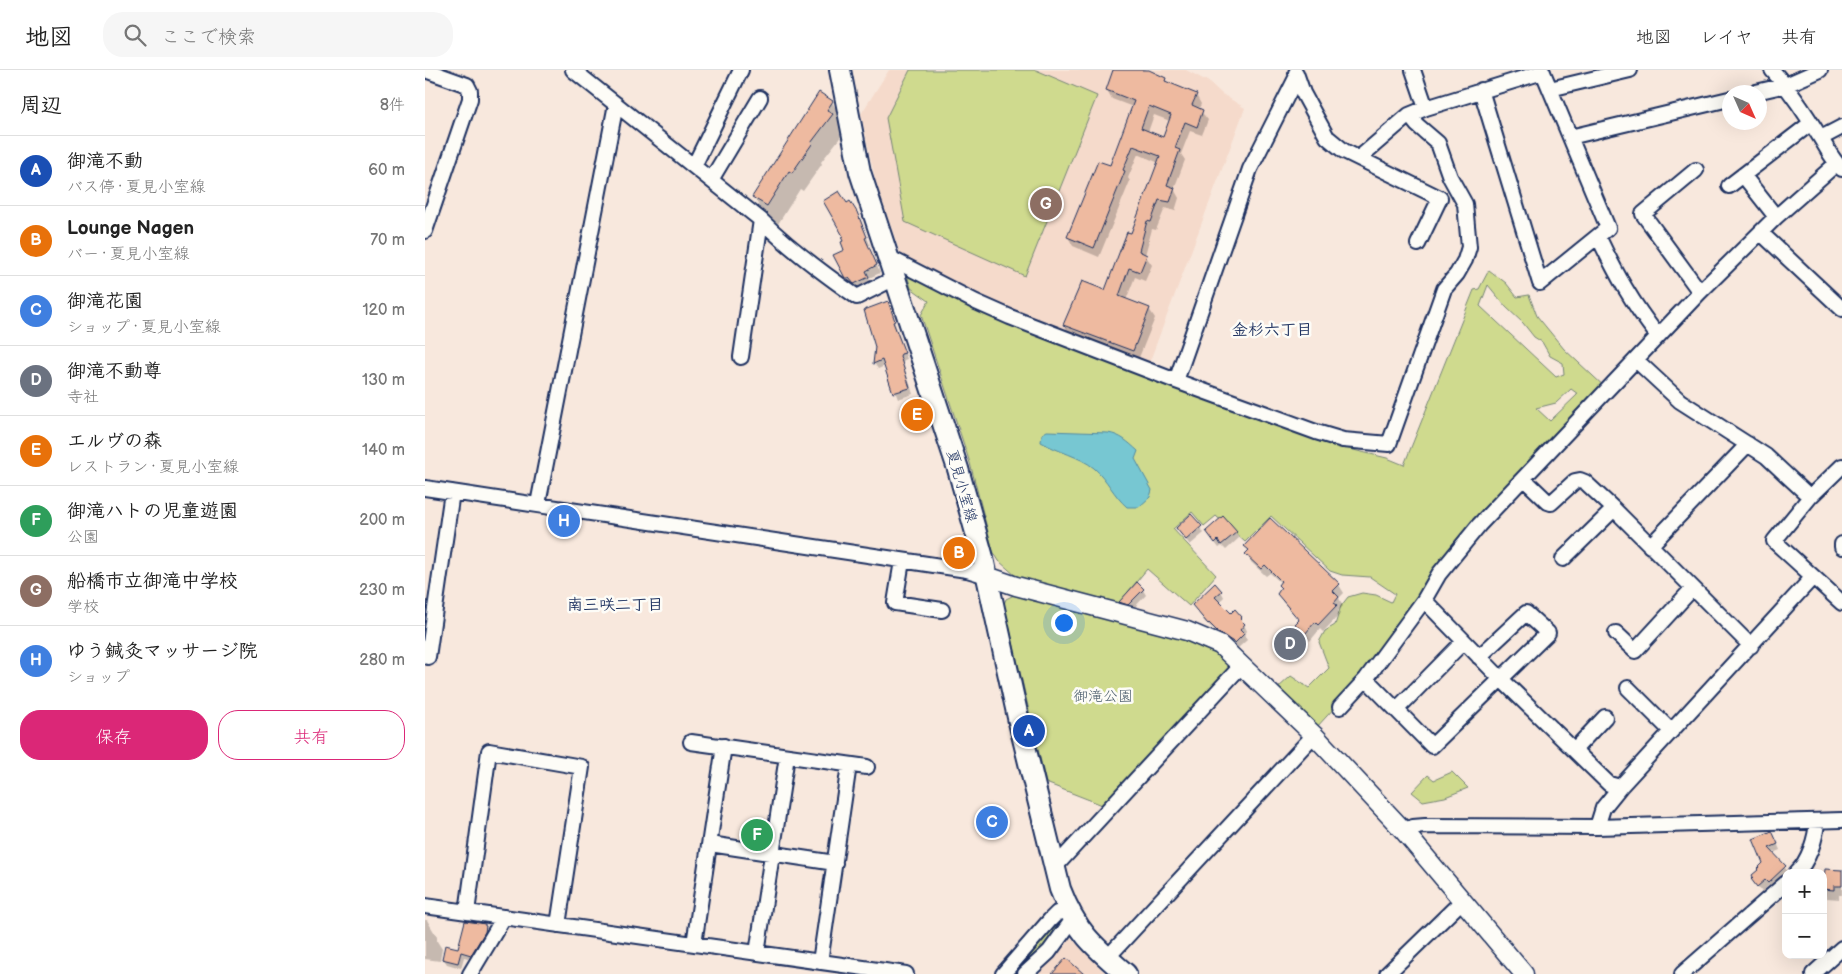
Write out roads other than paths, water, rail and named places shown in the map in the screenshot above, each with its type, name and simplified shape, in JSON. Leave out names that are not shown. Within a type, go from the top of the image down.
[{"type":"main road","name":"夏見小室線","points":[[840,70],[860,172],[958,469],[987,576],[1054,868],[1071,915],[1092,944],[1126,974]]},
{"type":"street","points":[[425,70],[467,85],[470,99],[425,231]]},
{"type":"street","points":[[573,70],[857,297],[895,278]]},
{"type":"street","points":[[694,166],[741,70]]},
{"type":"street","points":[[1413,70],[1426,108]]},
{"type":"street","points":[[1550,89],[1630,70]]},
{"type":"street","points":[[1340,707],[1366,679],[1424,600],[1439,574],[1467,539],[1637,361],[1657,336],[1700,292],[1776,217],[1839,167],[1786,85],[1772,70]]},
{"type":"street","points":[[1767,89],[1786,85],[1820,70]]},
{"type":"street","points":[[1359,158],[1409,114],[1481,90],[1542,71],[1608,228],[1540,283],[1481,90]]},
{"type":"street","points":[[1175,382],[1250,168],[1296,74]]},
{"type":"street","points":[[1296,74],[1303,93],[1327,137],[1344,151],[1440,198],[1418,244]]},
{"type":"street","points":[[711,180],[760,98]]},
{"type":"street","points":[[1570,137],[1722,101]]},
{"type":"street","points":[[538,504],[616,104]]},
{"type":"street","points":[[888,257],[985,306],[1175,382],[1343,440],[1389,444],[1444,289],[1457,274],[1465,260],[1469,241],[1465,204],[1451,177],[1440,147],[1417,125],[1409,114]]},
{"type":"street","points":[[1729,186],[1811,123]]},
{"type":"street","points":[[1821,138],[1842,127]]},
{"type":"street","points":[[1696,170],[1643,214],[1700,292]]},
{"type":"street","points":[[1743,176],[1776,217]]},
{"type":"street","points":[[741,357],[761,220]]},
{"type":"street","points":[[1761,233],[1842,309]]},
{"type":"street","points":[[1599,236],[1617,276],[1638,311],[1657,336]]},
{"type":"street","points":[[1637,361],[1680,401],[1766,456],[1811,497]]},
{"type":"street","points":[[1651,546],[1748,444]]},
{"type":"street","points":[[1842,466],[1811,497],[1774,541],[1842,603]]},
{"type":"street","points":[[1524,479],[1551,503],[1575,481],[1585,482],[1751,646]]},
{"type":"street","points":[[425,488],[967,570],[1016,586],[1203,637],[1220,645],[1314,735],[1403,830],[1524,974]]},
{"type":"street","points":[[428,657],[453,492]]},
{"type":"street","points":[[1563,560],[1614,509]]},
{"type":"street","points":[[902,561],[895,603],[942,610]]},
{"type":"street","points":[[1597,827],[1603,808],[1619,787],[1813,577]]},
{"type":"street","points":[[1616,633],[1635,651],[1693,588]]},
{"type":"street","points":[[1424,600],[1501,679],[1609,784],[1619,787]]},
{"type":"street","points":[[1366,679],[1432,746],[1548,634],[1526,613],[1479,657]]},
{"type":"street","points":[[1397,709],[1464,641]]},
{"type":"street","points":[[1054,868],[1242,666]]},
{"type":"street","points":[[1628,688],[1671,731]]},
{"type":"street","points":[[1574,750],[1605,717]]},
{"type":"street","points":[[1107,958],[1314,735]]},
{"type":"street","points":[[691,742],[867,767]]},
{"type":"street","points":[[694,944],[724,746]]},
{"type":"street","points":[[467,912],[489,751],[582,767],[558,925]]},
{"type":"street","points":[[757,953],[787,756]]},
{"type":"street","points":[[820,962],[849,765]]},
{"type":"street","points":[[1403,830],[1425,826],[1597,827],[1842,820]]},
{"type":"street","points":[[1800,869],[1804,865],[1816,832],[1817,821]]},
{"type":"street","points":[[710,844],[835,863]]},
{"type":"street","points":[[1681,974],[1782,886]]},
{"type":"street","points":[[1387,974],[1462,901]]},
{"type":"street","points":[[425,906],[906,974]]},
{"type":"street","points":[[1003,974],[1050,920],[1057,914],[1071,915],[1049,952],[1025,974]]},
{"type":"street","points":[[470,974],[504,917]]},
{"type":"street","points":[[1813,974],[1842,948]]},
{"type":"water","points":[[1047,431],[1108,433],[1124,439],[1138,451],[1135,459],[1152,490],[1150,497],[1139,507],[1127,507],[1094,468],[1082,460],[1041,442],[1042,434]]},
{"type":"place","name":"船橋市立御滝中学校","points":[[1046,204]]},
{"type":"place","name":"エルヴの森","points":[[917,415]]},
{"type":"place","name":"ゆう鍼灸マッサージ院","points":[[564,521]]},
{"type":"place","name":"Lounge Nagen","points":[[959,553]]},
{"type":"place","name":"御滝不動尊","points":[[1290,644]]},
{"type":"place","name":"御滝不動","points":[[1029,731]]},
{"type":"place","name":"御滝花園","points":[[992,822]]},
{"type":"place","name":"御滝ハトの児童遊園","points":[[757,835]]},
{"type":"district","name":"金杉六丁目","points":[[1272,329]]},
{"type":"district","name":"南三咲二丁目","points":[[615,604]]},
{"type":"park label","name":"御滝公園","points":[[1103,696]]}]
